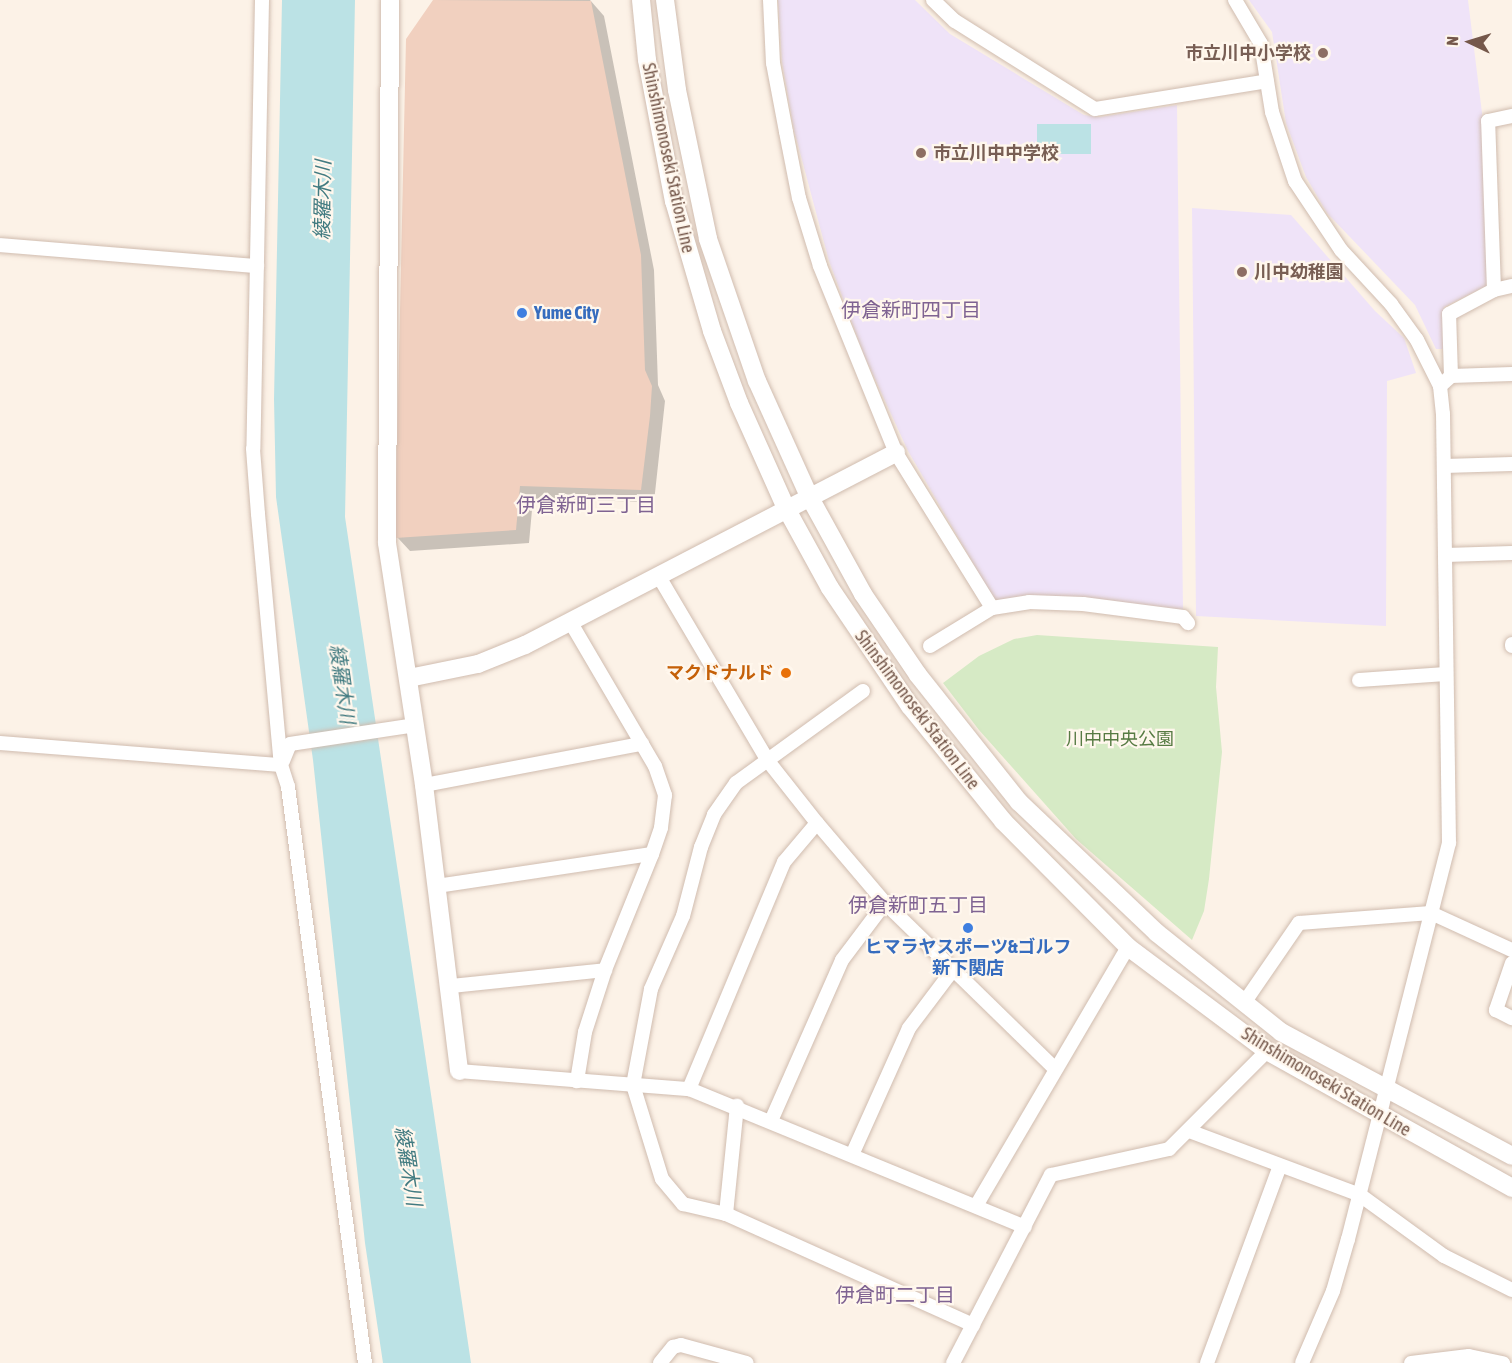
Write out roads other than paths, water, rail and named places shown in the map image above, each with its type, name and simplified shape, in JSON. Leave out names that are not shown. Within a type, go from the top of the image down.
[{"type":"main road","points":[[390,0],[387,543],[416,725],[451,986],[459,1071]]},
{"type":"main road","name":"Shinshimonoseki Station Line","points":[[641,0],[660,130],[692,267],[739,403],[786,508],[830,588],[910,706],[1003,821],[1128,947],[1267,1052],[1512,1188]]},
{"type":"main road","name":"Shinshimonoseki Station Line","points":[[665,0],[677,90],[708,239],[757,381],[808,496],[863,594],[918,675],[1019,802],[1107,890],[1244,1003],[1281,1032],[1512,1156]]},
{"type":"main road","points":[[409,678],[478,664],[571,622],[808,496],[896,453]]},
{"type":"street","points":[[262,0],[253,449],[281,765],[288,787],[365,1363]]},
{"type":"street","points":[[770,0],[773,63],[799,198],[829,288],[896,453],[992,608]]},
{"type":"street","points":[[933,0],[955,21],[1095,109],[1267,81]]},
{"type":"street","points":[[1235,0],[1261,44],[1281,148],[1295,181],[1341,250],[1392,304],[1417,340],[1440,386],[1444,466],[1449,843],[1360,1195],[1333,1292],[1302,1363]]},
{"type":"street","points":[[1494,290],[1488,121],[1512,116]]},
{"type":"street","points":[[0,245],[257,266]]},
{"type":"street","points":[[1451,376],[1449,314],[1494,290],[1512,286]]},
{"type":"street","points":[[1440,386],[1451,376],[1512,374]]},
{"type":"street","points":[[1444,466],[1512,464]]},
{"type":"street","points":[[1445,555],[1512,553]]},
{"type":"street","points":[[658,575],[768,761],[817,823],[885,903],[1055,1070]]},
{"type":"street","points":[[930,646],[992,608],[1029,602],[1083,604],[1183,617],[1188,624]]},
{"type":"street","points":[[571,622],[655,766],[664,795],[661,828],[605,970],[585,1032],[577,1082]]},
{"type":"street","points":[[1359,680],[1446,674]]},
{"type":"street","points":[[863,691],[736,783],[714,815],[683,916],[651,989],[633,1085],[662,1179],[683,1204],[726,1214],[973,1325]]},
{"type":"street","points":[[281,765],[290,744],[416,725]]},
{"type":"street","points":[[0,743],[281,765]]},
{"type":"street","points":[[424,785],[642,744]]},
{"type":"street","points":[[689,1089],[784,862],[817,823]]},
{"type":"street","points":[[437,886],[652,854]]},
{"type":"street","points":[[771,1121],[842,960],[885,903]]},
{"type":"street","points":[[1244,1003],[1299,923],[1431,914],[1512,950]]},
{"type":"street","points":[[976,1206],[1128,947]]},
{"type":"street","points":[[1512,963],[1496,1010],[1512,1018]]},
{"type":"street","points":[[451,986],[605,970]]},
{"type":"street","points":[[852,1155],[909,1028],[952,971]]},
{"type":"street","points":[[953,1363],[1051,1175],[1169,1149],[1267,1052]]},
{"type":"street","points":[[459,1071],[689,1089],[737,1106],[1025,1227]]},
{"type":"street","points":[[726,1214],[737,1106]]},
{"type":"street","points":[[1189,1131],[1360,1195],[1444,1256],[1512,1290]]},
{"type":"street","points":[[1207,1363],[1280,1166]]},
{"type":"street","points":[[660,1363],[665,1354],[681,1345],[747,1363]]},
{"type":"street","points":[[1411,1363],[1469,1356],[1503,1363]]},
{"type":"water","name":"綾羅木川","points":[[282,0],[355,0],[345,517],[471,1363],[383,1363],[365,1243],[313,760],[276,497],[274,399]]},
{"type":"water","points":[[1037,124],[1091,124],[1091,154],[1037,154]]},
{"type":"place","name":"市立川中小学校","points":[[1323,53]]},
{"type":"place","name":"市立川中中学校","points":[[921,153]]},
{"type":"place","name":"川中幼稚園","points":[[1242,272]]},
{"type":"place","name":"Yume City","points":[[522,313]]},
{"type":"place","name":"マクドナルド","points":[[786,673]]},
{"type":"place","name":"ヒマラヤスポーツ&ゴルフ 新下関店","points":[[968,928]]},
{"type":"district","name":"伊倉新町四丁目","points":[[911,309]]},
{"type":"district","name":"伊倉新町三丁目","points":[[586,504]]},
{"type":"district","name":"伊倉新町五丁目","points":[[918,904]]},
{"type":"district","name":"伊倉町二丁目","points":[[895,1294]]},
{"type":"park label","name":"川中中央公園","points":[[1120,739]]}]
